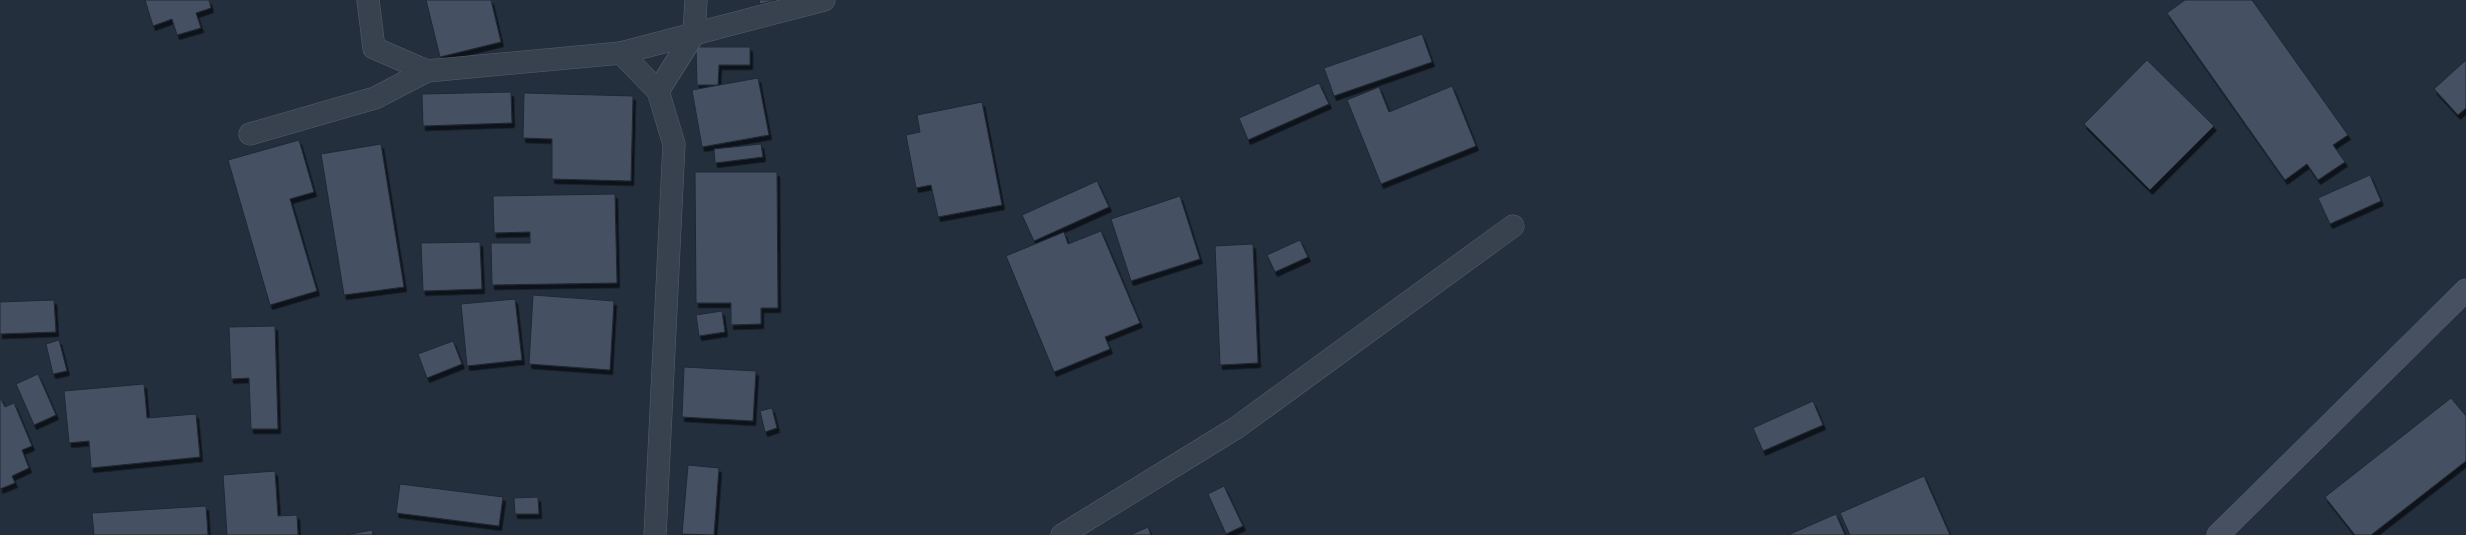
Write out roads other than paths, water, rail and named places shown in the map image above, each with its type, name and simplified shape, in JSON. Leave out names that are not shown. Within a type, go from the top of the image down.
[{"type":"street","points":[[368,0],[374,48],[427,71]]},
{"type":"street","points":[[658,91],[694,34],[696,0]]},
{"type":"street","points":[[250,134],[375,98],[427,71],[620,53],[824,0]]},
{"type":"street","points":[[620,53],[658,91],[674,144],[655,535]]},
{"type":"street","points":[[1062,535],[1236,428],[1513,226]]},
{"type":"street","points":[[2218,535],[2466,290]]}]
